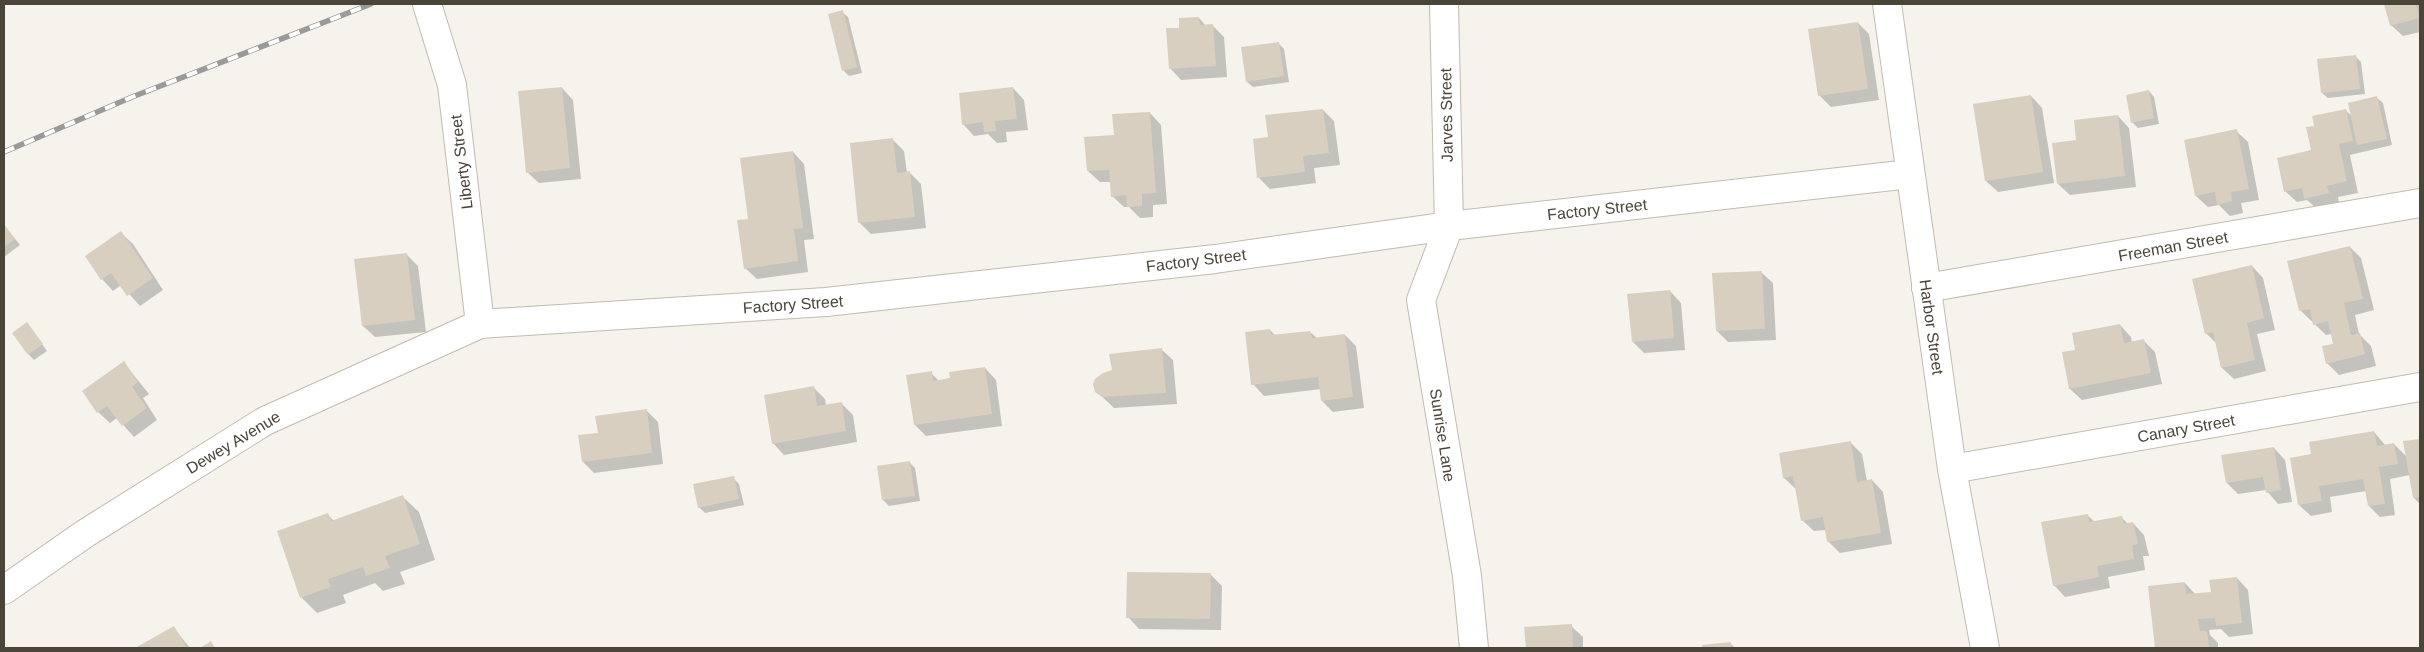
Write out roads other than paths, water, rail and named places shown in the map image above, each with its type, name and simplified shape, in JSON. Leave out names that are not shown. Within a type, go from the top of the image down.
[{"type":"street","name":"Liberty Street","points":[[427,4],[452,85],[480,324]]},
{"type":"street","name":"Jarves Street","points":[[1444,4],[1448,226]]},
{"type":"street","name":"Harbor Street","points":[[1887,4],[1952,469],[1985,648]]},
{"type":"street","name":"Factory Street","points":[[480,324],[826,302],[1215,259],[1448,226],[1910,174]]},
{"type":"street","name":"Freeman Street","points":[[1926,288],[2420,203]]},
{"type":"street","name":"Sunrise Lane","points":[[1448,226],[1421,300],[1467,576],[1474,648]]},
{"type":"street","name":"Dewey Avenue","points":[[4,590],[86,533],[265,421],[480,324]]},
{"type":"street","name":"Canary Street","points":[[1952,469],[2420,388]]},
{"type":"railway","points":[[4,152],[132,97],[371,4]]}]
